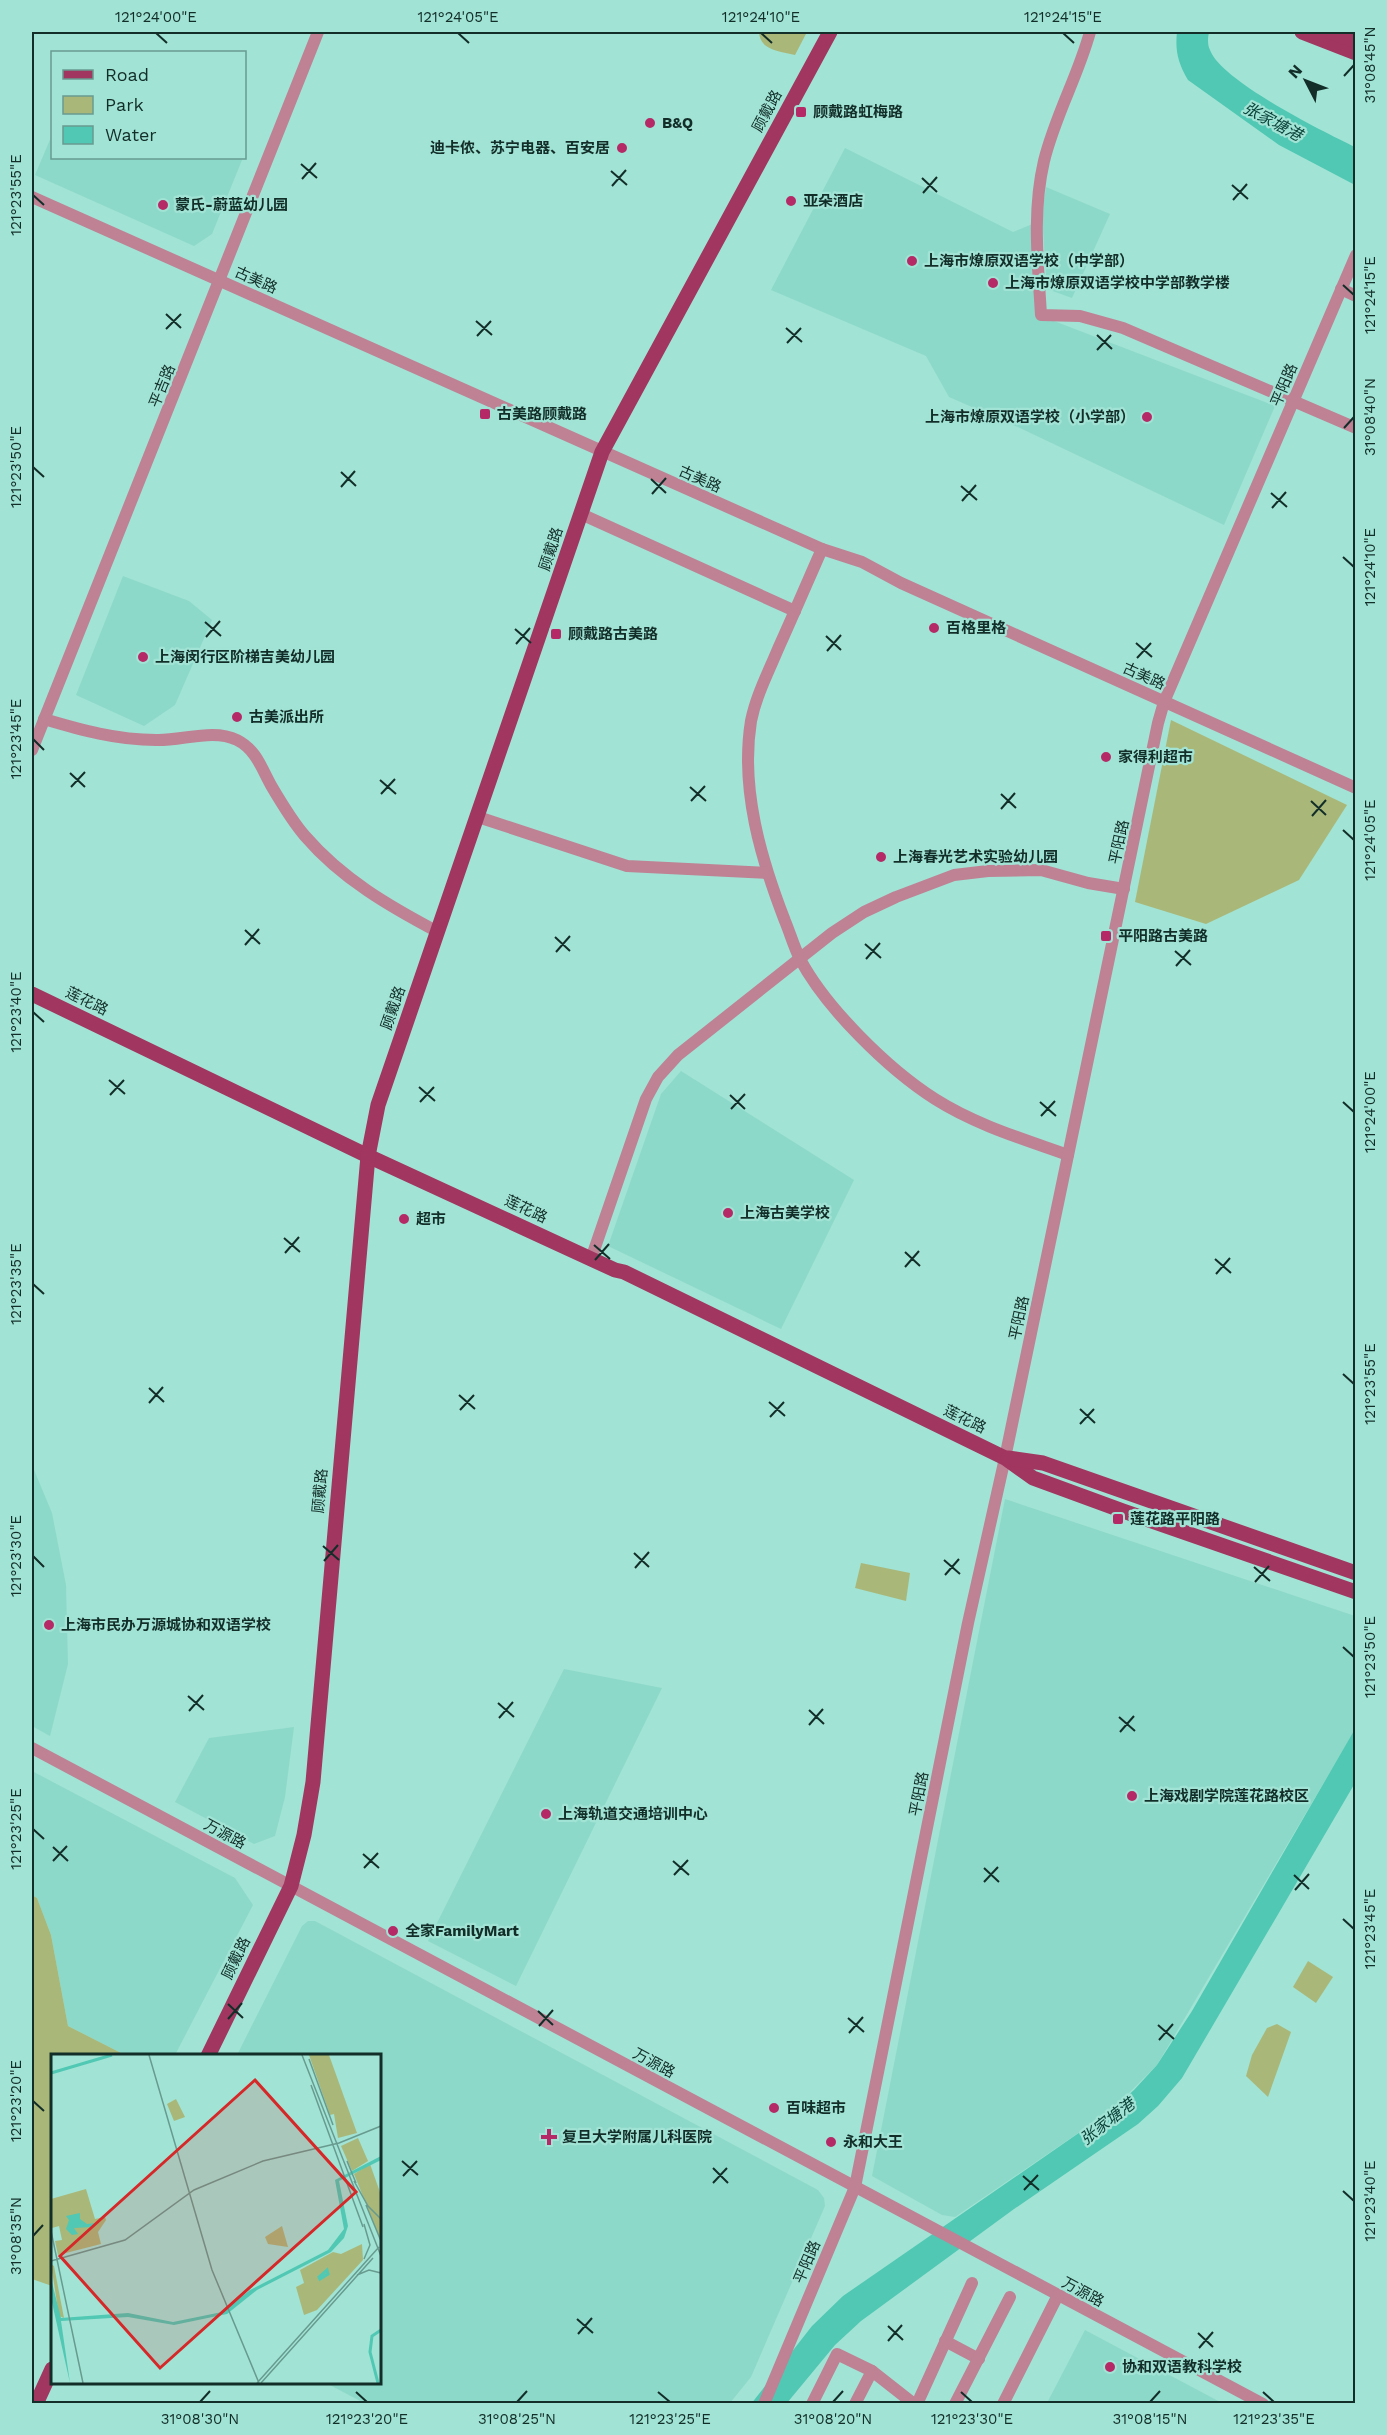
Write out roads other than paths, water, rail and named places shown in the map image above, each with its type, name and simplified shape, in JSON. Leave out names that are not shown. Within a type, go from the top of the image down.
[{"type":"main road","name":"顾戴路","points":[[208,2054],[291,1886],[304,1835],[313,1782],[368,1156],[378,1105],[602,452],[830,32]]},
{"type":"main road","points":[[1302,32],[1356,53]]},
{"type":"main road","points":[[1331,32],[1356,41]]},
{"type":"main road","name":"莲花路","points":[[32,994],[368,1156],[634,1278],[1005,1458],[1033,1478],[1356,1592]]},
{"type":"main road","name":"莲花路","points":[[1005,1458],[1042,1463],[1356,1573]]},
{"type":"main road","points":[[36,2403],[51,2371]]},
{"type":"street","name":"平吉路","points":[[32,750],[318,32]]},
{"type":"street","points":[[1090,32],[1082,60],[1052,134],[1041,179],[1035,223],[1041,315],[1080,316],[1123,328],[1356,428]]},
{"type":"street","name":"古美路","points":[[32,197],[822,549],[862,561],[912,587],[1356,788]]},
{"type":"street","name":"平阳路","points":[[764,2403],[855,2187],[968,1623],[1005,1458],[1164,702],[1356,255]]},
{"type":"street","points":[[1341,289],[1356,296]]},
{"type":"street","points":[[581,514],[795,611]]},
{"type":"street","points":[[822,549],[756,701],[749,742],[751,790],[758,837],[767,873],[800,959],[828,999],[853,1029],[901,1074],[934,1098],[966,1116],[1068,1155]]},
{"type":"street","points":[[44,719],[100,735],[126,738],[157,740],[212,735],[228,736],[239,741],[250,748],[283,806],[305,836],[330,862],[377,898],[438,932]]},
{"type":"street","points":[[478,817],[627,866],[767,873]]},
{"type":"street","points":[[591,1259],[646,1099],[658,1077],[678,1055],[832,933],[864,912],[954,875],[988,871],[1041,870],[1124,890]]},
{"type":"street","name":"万源路","points":[[32,1748],[1263,2403]]},
{"type":"street","points":[[812,2403],[837,2354],[872,2371],[915,2403],[972,2283]]},
{"type":"street","points":[[1004,2403],[1058,2295]]},
{"type":"street","points":[[955,2403],[1010,2297]]},
{"type":"street","points":[[945,2341],[979,2359]]},
{"type":"street","points":[[855,2403],[872,2371]]},
{"type":"water","name":"张家塘港","points":[[1177,32],[1209,32],[1210,50],[1218,62],[1233,76],[1275,104],[1355,147],[1355,185],[1279,145],[1188,80],[1178,57]]},
{"type":"water","name":"张家塘港","points":[[1355,1729],[1355,1783],[1182,2078],[1158,2106],[1138,2124],[1014,2209],[861,2321],[835,2345],[787,2403],[751,2404],[812,2326],[843,2296],[1112,2110],[1157,2065],[1192,2011]]},
{"type":"place","name":"顾戴路虹梅路","points":[[801,112]]},
{"type":"place","name":"B&Q","points":[[650,123]]},
{"type":"place","name":"迪卡侬、苏宁电器、百安居","points":[[622,148]]},
{"type":"place","name":"亚朵酒店","points":[[791,201]]},
{"type":"place","name":"蒙氏-蔚蓝幼儿园","points":[[163,205]]},
{"type":"place","name":"上海市燎原双语学校（中学部）","points":[[912,261]]},
{"type":"place","name":"上海市燎原双语学校中学部教学楼","points":[[993,283]]},
{"type":"place","name":"古美路顾戴路","points":[[485,414]]},
{"type":"place","name":"上海市燎原双语学校（小学部）","points":[[1147,417]]},
{"type":"place","name":"百格里格","points":[[934,628]]},
{"type":"place","name":"顾戴路古美路","points":[[556,634]]},
{"type":"place","name":"上海闵行区阶梯吉美幼儿园","points":[[143,657]]},
{"type":"place","name":"古美派出所","points":[[237,717]]},
{"type":"place","name":"家得利超市","points":[[1106,757]]},
{"type":"place","name":"上海春光艺术实验幼儿园","points":[[881,857]]},
{"type":"place","name":"平阳路古美路","points":[[1106,936]]},
{"type":"place","name":"上海古美学校","points":[[728,1213]]},
{"type":"place","name":"超市","points":[[404,1219]]},
{"type":"place","name":"莲花路平阳路","points":[[1118,1519]]},
{"type":"place","name":"上海市民办万源城协和双语学校","points":[[49,1625]]},
{"type":"place","name":"上海戏剧学院莲花路校区","points":[[1132,1796]]},
{"type":"place","name":"上海轨道交通培训中心","points":[[546,1814]]},
{"type":"place","name":"全家FamilyMart","points":[[393,1931]]},
{"type":"place","name":"百味超市","points":[[774,2108]]},
{"type":"place","name":"复旦大学附属儿科医院","points":[[549,2137]]},
{"type":"place","name":"永和大王","points":[[831,2142]]},
{"type":"place","name":"协和双语教科学校","points":[[1110,2367]]}]
